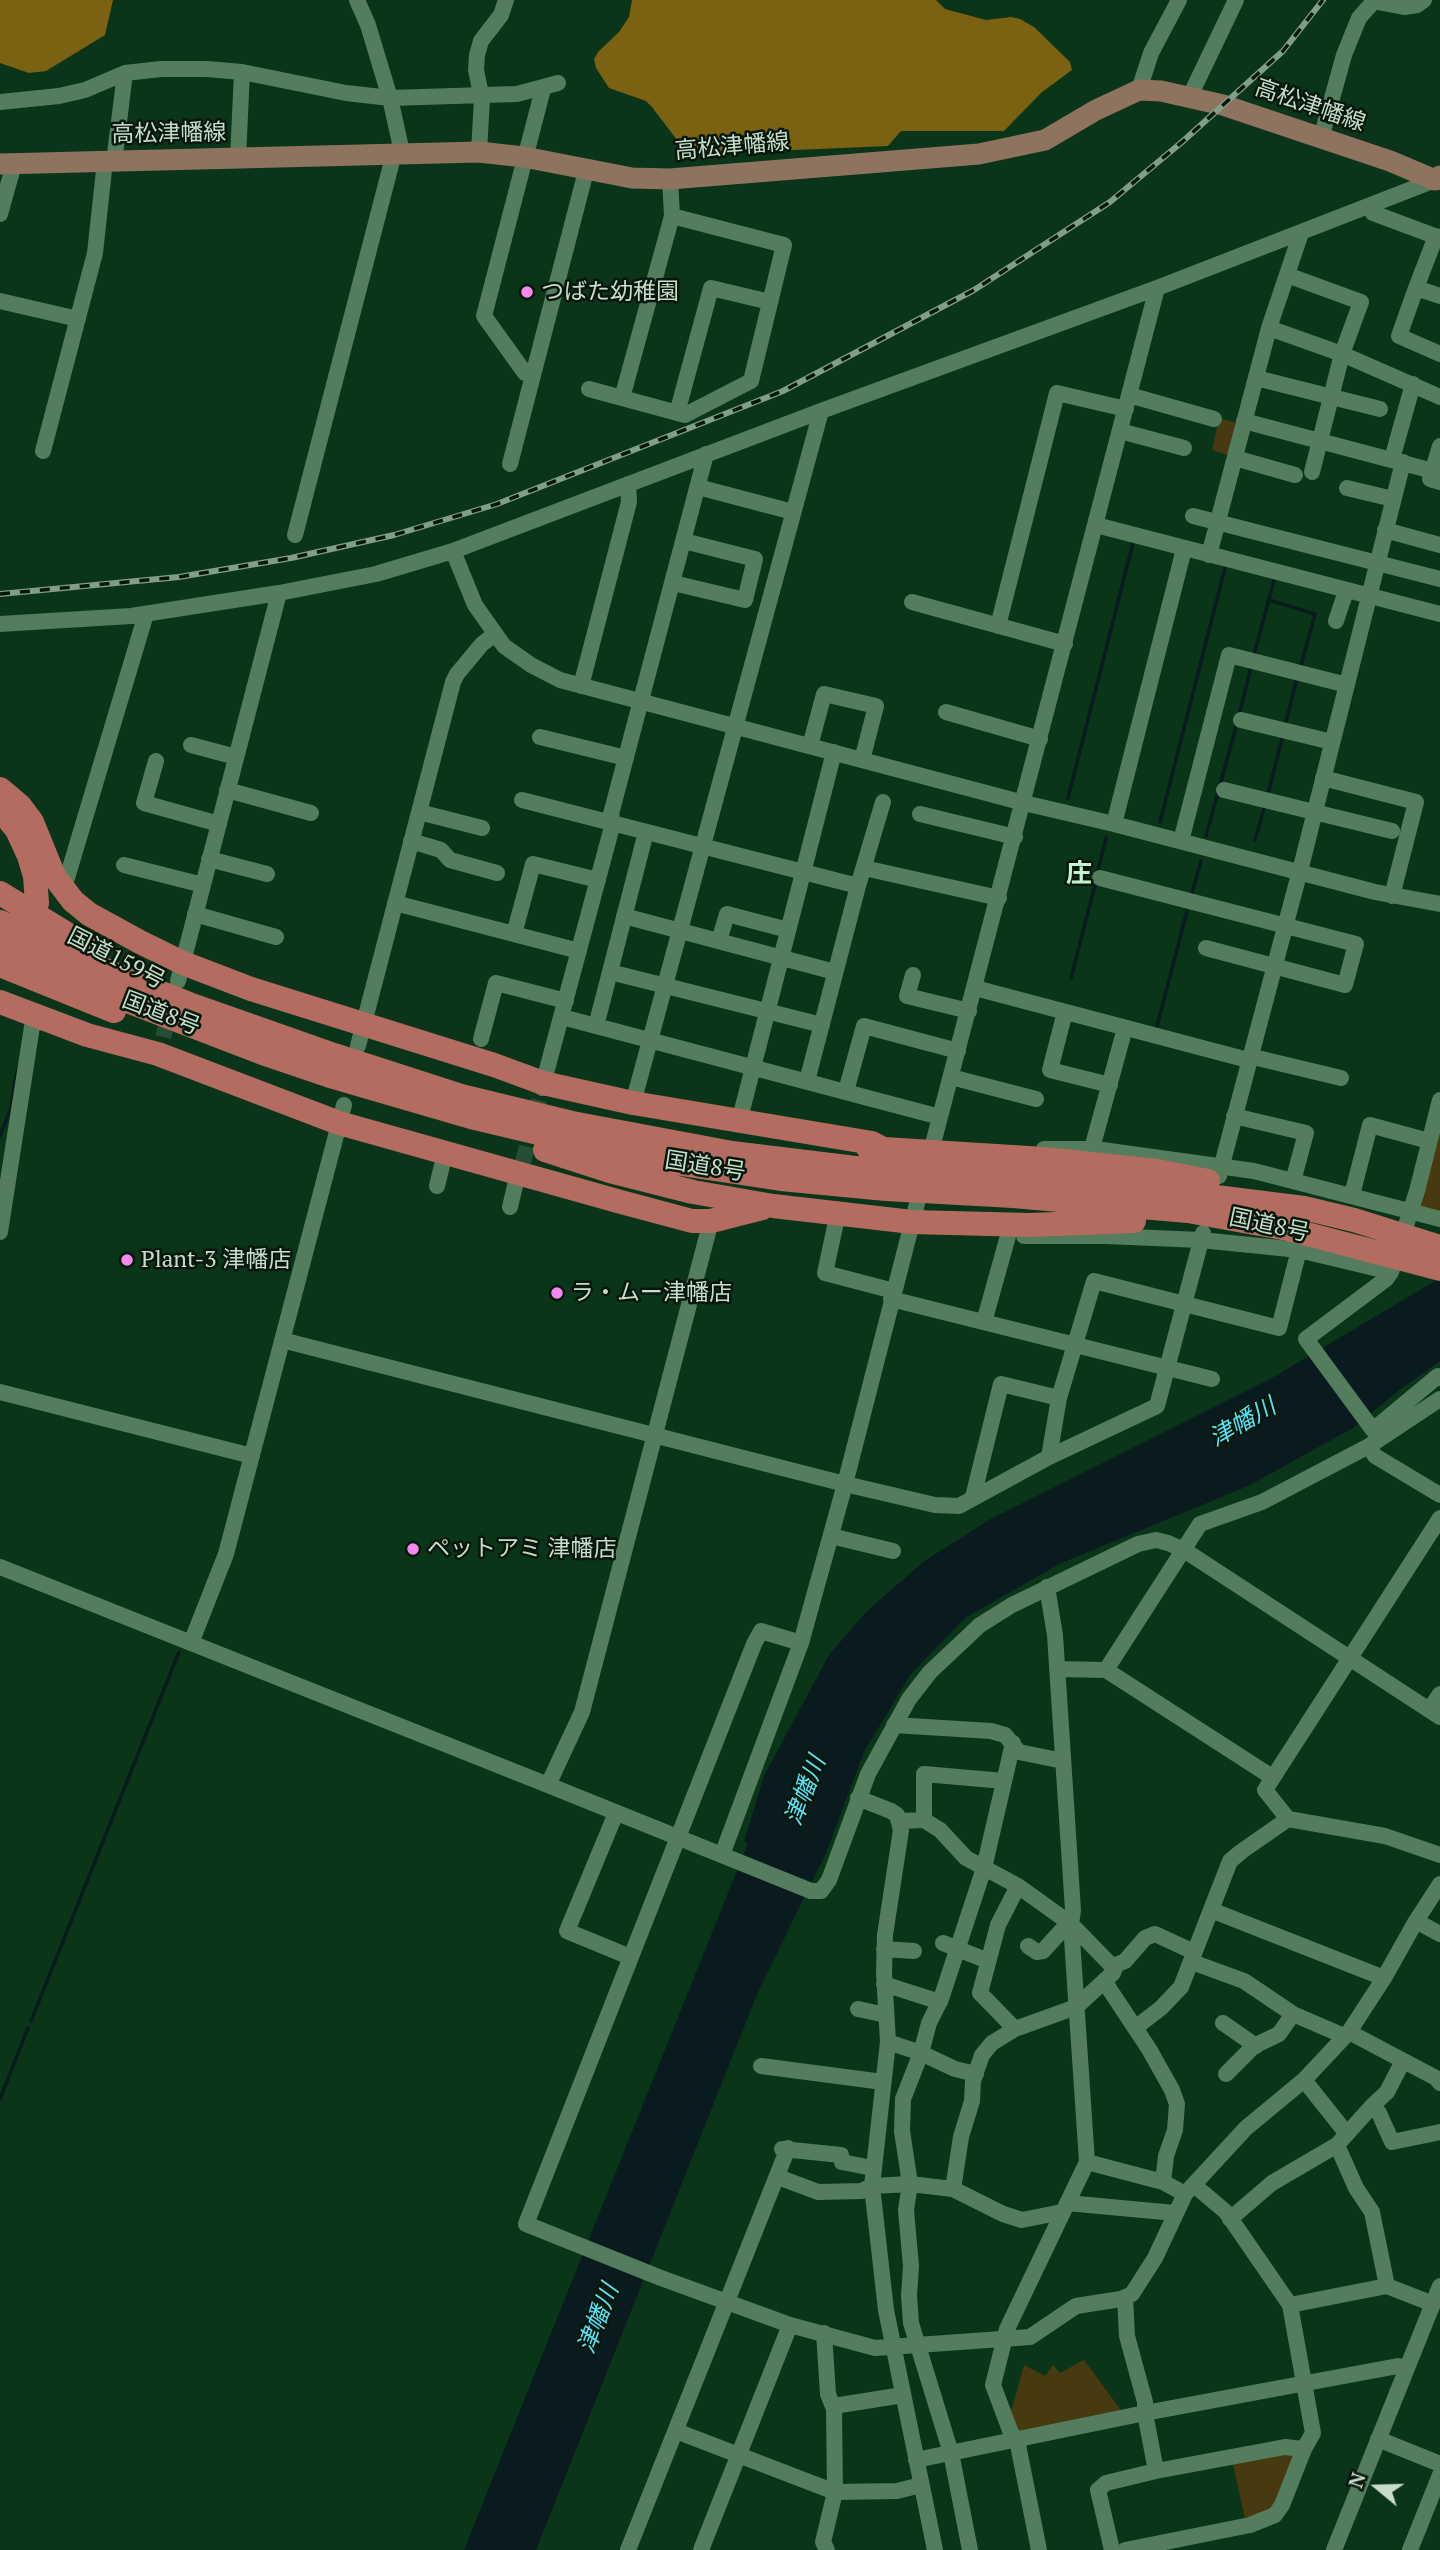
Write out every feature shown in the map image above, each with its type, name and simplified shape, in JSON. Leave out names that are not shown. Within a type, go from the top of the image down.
[{"type":"highway","points":[[0,789],[20,806],[32,822],[58,884],[89,914],[139,942],[180,972],[251,989],[347,1051],[387,1102],[610,1171],[692,1192],[773,1206],[1009,1230],[1153,1221],[1224,1225],[1276,1232],[1294,1239]]},
{"type":"highway","points":[[0,809],[17,830],[29,856],[35,876],[37,903],[30,925],[20,942],[2,936]]},
{"type":"highway","points":[[0,827],[17,854],[23,875],[24,894],[18,920],[9,937],[2,936]]},
{"type":"highway","name":"国道8号","points":[[2,936],[35,938],[271,1045],[347,1051],[461,1096],[572,1123],[732,1153],[886,1170],[976,1186],[1188,1210],[1294,1239],[1377,1239],[1440,1247]]},
{"type":"highway","name":"国道159号","points":[[2,936],[35,938]]},
{"type":"highway","name":"国道159号","points":[[2,936],[86,1001],[249,1057],[271,1045]]},
{"type":"highway","points":[[0,1002],[98,1038],[161,1046],[445,1153],[520,1170],[620,1208],[692,1221],[711,1221],[773,1206]]},
{"type":"highway","points":[[347,1051],[494,1065],[543,1086],[872,1143],[886,1170],[931,1152],[1004,1155],[1157,1171],[1287,1197],[1304,1208]]},
{"type":"highway","name":"国道8号","points":[[976,1186],[1124,1188],[1304,1208],[1440,1269]]},
{"type":"main road","name":"高松津幡線","points":[[7,164],[479,152],[523,157],[632,178],[670,179],[979,154],[1045,140],[1096,110],[1139,90],[1190,96],[1266,118],[1438,179]]},
{"type":"street","points":[[295,535],[391,164],[400,143],[390,98],[368,25],[357,0]]},
{"type":"street","points":[[479,152],[481,95],[476,70],[477,55],[481,41],[501,15],[506,0]]},
{"type":"street","points":[[1139,90],[1151,53],[1179,0]]},
{"type":"street","points":[[1190,96],[1236,0]]},
{"type":"street","points":[[1321,138],[1344,55],[1359,18],[1374,1],[1404,7],[1417,5],[1424,0]]},
{"type":"street","points":[[0,102],[59,96],[85,90],[125,73],[161,69],[242,72],[346,93],[390,98],[517,94],[558,83]]},
{"type":"street","points":[[238,158],[242,72]]},
{"type":"street","points":[[43,451],[95,253],[125,73]]},
{"type":"street","points":[[533,375],[525,373],[484,316],[542,89]]},
{"type":"street","points":[[0,214],[7,164]]},
{"type":"street","points":[[510,464],[586,171]]},
{"type":"street","points":[[622,398],[672,216],[670,179]]},
{"type":"street","points":[[0,624],[146,614],[278,593],[376,574],[453,551],[821,411],[1157,288],[1438,179]]},
{"type":"street","points":[[1372,205],[1373,213],[1438,237],[1399,336],[1440,354]]},
{"type":"street","points":[[589,389],[685,415],[751,381],[784,245],[672,216]]},
{"type":"street","points":[[1209,555],[1269,328],[1301,233]]},
{"type":"street","points":[[1235,458],[1304,474],[1320,439],[1342,354],[1361,302],[1287,275]]},
{"type":"street","points":[[677,413],[711,288],[770,302]]},
{"type":"street","points":[[722,1855],[801,1643],[831,1536],[1157,288]]},
{"type":"street","points":[[1416,288],[1440,296]]},
{"type":"street","points":[[0,301],[78,319]]},
{"type":"street","points":[[1269,328],[1342,354],[1440,397]]},
{"type":"street","points":[[1256,378],[1380,409]]},
{"type":"street","points":[[1220,1171],[1299,873],[1393,499],[1397,460],[1413,384]]},
{"type":"street","points":[[998,626],[1057,393],[1127,402],[1214,419]]},
{"type":"street","points":[[633,1103],[821,411]]},
{"type":"street","points":[[1244,421],[1397,460],[1436,476],[1440,446]]},
{"type":"street","points":[[1120,431],[1184,448]]},
{"type":"street","points":[[543,1086],[613,823],[611,814],[706,454]]},
{"type":"street","points":[[581,686],[629,502],[628,484]]},
{"type":"street","points":[[698,487],[793,512]]},
{"type":"street","points":[[1347,488],[1393,499]]},
{"type":"street","points":[[1193,516],[1440,579]]},
{"type":"street","points":[[1096,525],[1440,614]]},
{"type":"street","points":[[1385,530],[1440,545]]},
{"type":"street","points":[[673,583],[745,600],[755,559],[684,541]]},
{"type":"street","points":[[1114,824],[1184,549]]},
{"type":"street","points":[[453,551],[475,605],[504,646],[531,665],[560,680],[1024,803],[1392,896],[1440,904]]},
{"type":"street","points":[[1336,621],[1346,591]]},
{"type":"street","points":[[180,972],[278,593]]},
{"type":"street","points":[[912,602],[1065,644]]},
{"type":"street","points":[[58,884],[67,878],[146,614]]},
{"type":"street","points":[[347,1051],[395,904],[457,674],[482,644],[495,634]]},
{"type":"street","points":[[1181,841],[1229,655],[1347,685]]},
{"type":"street","points":[[810,746],[824,694],[876,706],[862,760]]},
{"type":"street","points":[[946,712],[1040,739]]},
{"type":"street","points":[[1241,720],[1332,743]]},
{"type":"street","points":[[540,737],[626,758]]},
{"type":"street","points":[[191,745],[236,757]]},
{"type":"street","points":[[740,1122],[834,752]]},
{"type":"street","points":[[156,761],[144,803],[219,824]]},
{"type":"street","points":[[1323,778],[1416,802],[1392,896]]},
{"type":"street","points":[[227,790],[311,813]]},
{"type":"street","points":[[1224,790],[1392,831]]},
{"type":"street","points":[[522,800],[858,886]]},
{"type":"street","points":[[807,1081],[883,802]]},
{"type":"street","points":[[419,812],[482,828]]},
{"type":"street","points":[[920,814],[1015,837]]},
{"type":"street","points":[[596,1026],[646,832]]},
{"type":"street","points":[[411,841],[441,850],[450,860],[498,873]]},
{"type":"street","points":[[209,859],[267,874]]},
{"type":"street","points":[[514,934],[533,864],[598,880]]},
{"type":"street","points":[[124,865],[203,885]]},
{"type":"street","points":[[864,868],[999,898]]},
{"type":"street","points":[[1100,878],[1356,944],[1345,985],[1206,948]]},
{"type":"street","points":[[395,904],[579,951]]},
{"type":"street","points":[[195,914],[276,937]]},
{"type":"street","points":[[719,941],[727,914],[788,930]]},
{"type":"street","points":[[624,916],[835,972]]},
{"type":"street","points":[[610,972],[822,1025]]},
{"type":"street","points":[[913,975],[907,996],[969,1011]]},
{"type":"street","points":[[481,1039],[496,983],[564,1009],[596,1026],[940,1117]]},
{"type":"street","points":[[975,988],[1125,1028],[1340,1078]]},
{"type":"street","points":[[1065,1012],[1049,1070],[1110,1085]]},
{"type":"street","points":[[0,1232],[34,1014]]},
{"type":"street","points":[[846,1091],[864,1026],[958,1051]]},
{"type":"street","points":[[1095,1149],[1094,1142],[1125,1028]]},
{"type":"street","points":[[951,1077],[1036,1098]]},
{"type":"street","points":[[1440,1100],[1391,1272],[1386,1279],[1306,1339],[1373,1430],[1438,1376],[1440,1378]]},
{"type":"street","points":[[191,1643],[226,1554],[342,1114]]},
{"type":"street","points":[[1234,1115],[1306,1133],[1293,1181]]},
{"type":"street","points":[[1352,1195],[1370,1125],[1429,1141]]},
{"type":"street","points":[[1004,1155],[1006,1149],[1095,1149],[1220,1171],[1254,1171],[1440,1219]]},
{"type":"street","points":[[437,1186],[445,1153]]},
{"type":"street","points":[[510,1207],[520,1170]]},
{"type":"street","points":[[838,1213],[825,1273],[984,1322],[1212,1379]]},
{"type":"street","points":[[548,1785],[582,1712],[711,1221]]},
{"type":"street","points":[[984,1322],[1009,1230],[1106,1236],[1294,1239],[1391,1272]]},
{"type":"street","points":[[282,1340],[845,1484],[935,1506],[959,1506],[1049,1457],[1157,1406],[1202,1237]]},
{"type":"street","points":[[1049,1457],[1059,1398],[1094,1281],[1279,1328],[1294,1239]]},
{"type":"street","points":[[974,1497],[1001,1384],[1059,1398]]},
{"type":"street","points":[[0,1392],[252,1456]]},
{"type":"street","points":[[1106,1670],[1200,1524],[1262,1502],[1369,1446],[1434,1403],[1440,1420]]},
{"type":"street","points":[[1369,1446],[1374,1455],[1440,1496]]},
{"type":"street","points":[[1440,1518],[1265,1790],[1288,1819],[1385,1836],[1440,1855]]},
{"type":"street","points":[[831,1536],[893,1551]]},
{"type":"street","points":[[0,1567],[811,1891],[821,1891],[829,1880],[858,1798],[894,1724],[909,1699],[953,1648],[980,1625],[1012,1605],[1138,1545],[1156,1540],[1184,1550],[1435,1713],[1440,1694]]},
{"type":"street","points":[[1039,2550],[1017,2440],[1011,2433],[993,2385],[1004,2340],[1087,2162],[1055,1635],[1047,1587]]},
{"type":"street","points":[[801,1643],[761,1631],[754,1644],[526,2224],[662,2278],[790,2325],[875,2348],[1030,2337],[1076,2306],[1132,2294],[1155,2258],[1175,2213],[1190,2190],[1246,2128],[1304,2080],[1347,2034],[1440,1885]]},
{"type":"street","points":[[1057,1669],[1106,1670],[1272,1777]]},
{"type":"street","points":[[894,1724],[991,1731],[1005,1735],[1019,1752],[1063,1761]]},
{"type":"street","points":[[970,2550],[951,2453],[911,2323],[911,2266],[906,2210],[910,2184],[902,2131],[903,2099],[921,2053],[929,2023],[940,2002],[950,1947],[984,1868],[1013,1743]]},
{"type":"street","points":[[924,1820],[924,1774],[1004,1781]]},
{"type":"street","points":[[858,1798],[891,1811],[900,1821],[901,1830],[884,1948],[888,2042],[872,2186],[884,2298],[935,2550]]},
{"type":"street","points":[[616,1813],[567,1931],[630,1957]]},
{"type":"street","points":[[1135,2028],[1161,2008],[1181,1987],[1230,1861],[1288,1819]]},
{"type":"street","points":[[900,1821],[924,1820],[940,1829],[957,1850],[1018,1886],[1071,1924],[1110,1964],[1116,1965]]},
{"type":"street","points":[[1015,2029],[980,1993],[998,1925],[1018,1886]]},
{"type":"street","points":[[1211,1910],[1384,1978]]},
{"type":"street","points":[[964,1915],[998,1925]]},
{"type":"street","points":[[1416,1921],[1440,1934]]},
{"type":"street","points":[[1028,1946],[1037,1952],[1043,1951],[1071,1924]]},
{"type":"street","points":[[953,2189],[961,2137],[982,2055],[1015,2029],[1076,2007],[1104,1981],[1116,1965],[1125,1961],[1145,1938],[1155,1934],[1193,1957],[1244,1981],[1293,2014],[1347,2034],[1436,2078],[1440,2083]]},
{"type":"street","points":[[950,1947],[988,1961]]},
{"type":"street","points":[[884,1948],[914,1951]]},
{"type":"street","points":[[1104,1981],[1149,2049],[1177,2104],[1175,2130],[1163,2182]]},
{"type":"street","points":[[884,1984],[940,2002]]},
{"type":"street","points":[[858,2009],[886,2015]]},
{"type":"street","points":[[1226,2074],[1256,2046],[1279,2034],[1293,2014]]},
{"type":"street","points":[[1223,2023],[1256,2046]]},
{"type":"street","points":[[888,2042],[921,2053],[955,2069],[976,2074]]},
{"type":"street","points":[[1230,2219],[1272,2183],[1342,2140],[1387,2092],[1403,2061]]},
{"type":"street","points":[[761,2066],[883,2082]]},
{"type":"street","points":[[1304,2080],[1342,2140],[1356,2188],[1373,2211],[1387,2286]]},
{"type":"street","points":[[1373,2106],[1392,2142],[1440,2132]]},
{"type":"street","points":[[628,2550],[778,2177],[785,2149],[841,2155],[842,2162],[872,2168]]},
{"type":"street","points":[[1087,2162],[1190,2190],[1226,2212],[1290,2305],[1313,2433],[1304,2449],[1283,2505],[1275,2515],[1250,2525],[1125,2550]]},
{"type":"street","points":[[778,2177],[818,2192],[862,2191],[872,2186],[910,2184],[953,2189],[1003,2214],[1022,2220],[1065,2207],[1175,2213]]},
{"type":"street","points":[[1290,2305],[1387,2286],[1433,2304]]},
{"type":"street","points":[[1334,2550],[1440,2286]]},
{"type":"street","points":[[1125,2297],[1127,2336],[1144,2402],[1156,2471]]},
{"type":"street","points":[[701,2550],[790,2325]]},
{"type":"street","points":[[824,2333],[828,2394],[834,2409],[835,2492],[824,2533],[823,2542],[827,2550]]},
{"type":"street","points":[[916,2460],[1398,2365],[1407,2368]]},
{"type":"street","points":[[834,2409],[840,2405],[903,2395]]},
{"type":"street","points":[[676,2431],[835,2492],[897,2491],[922,2484]]},
{"type":"street","points":[[1378,2439],[1440,2464]]},
{"type":"street","points":[[1112,2550],[1098,2490],[1106,2483],[1285,2447],[1304,2449]]},
{"type":"street","points":[[1410,2550],[1440,2475]]},
{"type":"shaded area","points":[[0,0],[113,0],[105,35],[46,71],[29,73],[0,63]]},
{"type":"shaded area","points":[[632,0],[936,0],[945,9],[986,20],[1011,17],[1020,19],[1034,27],[1070,62],[1072,70],[1042,92],[1004,131],[901,131],[888,146],[702,154],[677,140],[646,101],[609,88],[596,68],[594,59],[629,17]]},
{"type":"shaded area","points":[[1219,418],[1239,424],[1230,456],[1212,450]]},
{"type":"shaded area","points":[[1440,1120],[1440,1212],[1417,1206]]},
{"type":"shaded area","points":[[1084,2360],[1124,2414],[1015,2434],[1009,2419],[1024,2365],[1045,2376],[1053,2365],[1060,2373]]},
{"type":"shaded area","points":[[1301,2452],[1280,2503],[1246,2523],[1232,2460]]},
{"type":"water","name":"津幡川","points":[[1440,1278],[1440,1361],[1353,1428],[1248,1486],[1059,1564],[965,1618],[910,1675],[864,1752],[826,1853],[758,1992],[536,2550],[464,2550],[748,1843],[744,1841],[764,1776],[829,1655],[865,1613],[923,1562],[989,1520],[1272,1378]]},
{"type":"waterway","points":[[1068,798],[1133,543]]},
{"type":"waterway","points":[[1160,822],[1226,564]]},
{"type":"waterway","points":[[1254,655],[1274,580]]},
{"type":"waterway","points":[[1269,600],[1315,614],[1300,669]]},
{"type":"waterway","points":[[1239,716],[1251,667]]},
{"type":"waterway","points":[[1286,722],[1297,678]]},
{"type":"waterway","points":[[1206,836],[1237,723]]},
{"type":"waterway","points":[[1268,794],[1283,735]]},
{"type":"waterway","points":[[1255,840],[1264,808]]},
{"type":"waterway","points":[[1097,874],[1106,838]]},
{"type":"waterway","points":[[1191,896],[1201,861]]},
{"type":"waterway","points":[[1071,978],[1096,881]]},
{"type":"waterway","points":[[1156,1030],[1187,911]]},
{"type":"waterway","points":[[0,1136],[11,1108],[17,1071]]},
{"type":"waterway","points":[[31,2021],[179,1652]]},
{"type":"waterway","points":[[0,2099],[28,2028]]},
{"type":"tunnel","points":[[163,1037],[170,1010]]},
{"type":"tunnel","points":[[523,1162],[542,1088]]},
{"type":"railway","points":[[0,594],[179,577],[291,558],[394,535],[497,504],[783,391],[974,290],[1110,202],[1182,142],[1283,51],[1323,0]]},
{"type":"place","name":"つばた幼稚園","points":[[527,292]]},
{"type":"place","name":"Plant-3 津幡店","points":[[127,1260]]},
{"type":"place","name":"ラ・ムー津幡店","points":[[557,1293]]},
{"type":"place","name":"ペットアミ 津幡店","points":[[413,1549]]},
{"type":"district","name":"庄","points":[[1079,875]]}]
